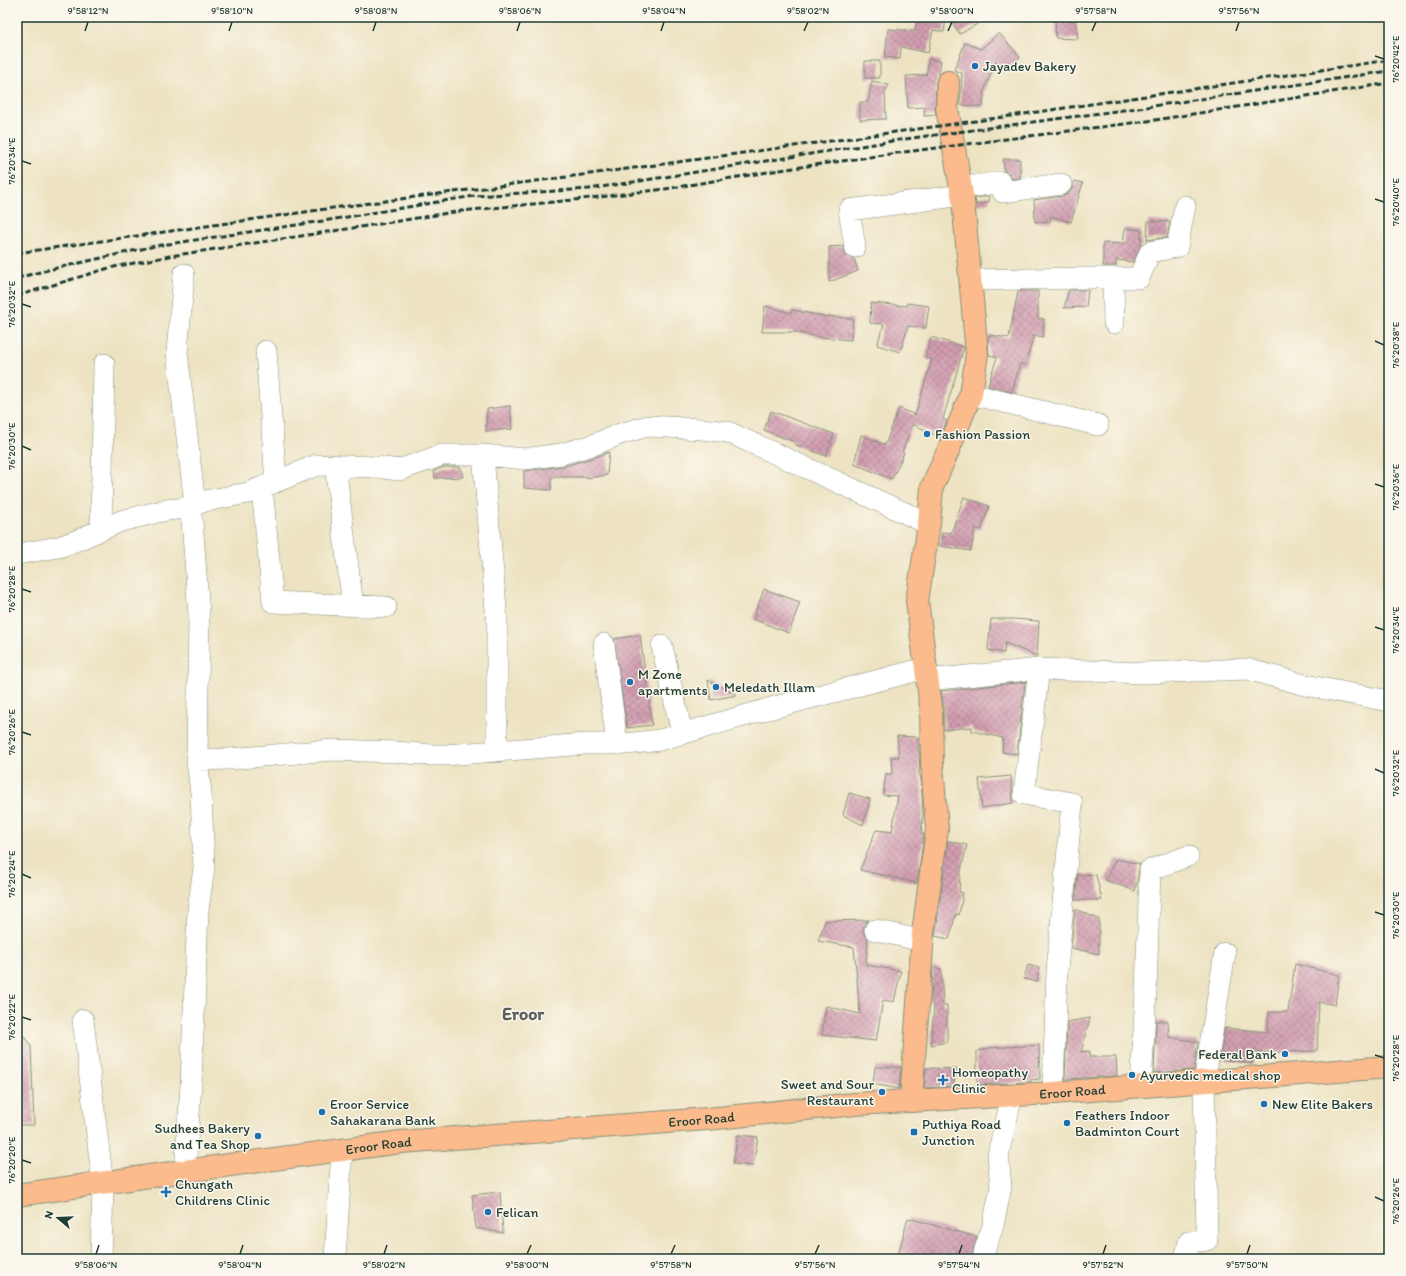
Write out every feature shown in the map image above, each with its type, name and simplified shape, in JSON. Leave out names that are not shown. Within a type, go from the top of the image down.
[{"type":"main road","points":[[911,1101],[923,941],[937,829],[932,764],[931,707],[917,601],[929,524],[932,487],[971,394],[978,354],[972,280],[962,192],[948,108],[948,82]]},
{"type":"main road","name":"Eroor Road","points":[[17,1195],[401,1142],[707,1119],[855,1104],[1012,1096],[1389,1067]]},
{"type":"street","points":[[854,247],[849,210],[962,192],[1001,182],[1003,192],[1061,184]]},
{"type":"street","points":[[972,280],[1139,278],[1150,252],[1177,247],[1185,206]]},
{"type":"street","points":[[184,274],[177,352],[199,615],[197,760],[201,793],[204,868],[198,910],[191,1085],[185,1171]]},
{"type":"street","points":[[1114,278],[1114,323]]},
{"type":"street","points":[[266,351],[273,602],[386,607]]},
{"type":"street","points":[[101,530],[104,364]]},
{"type":"street","points":[[971,394],[1098,425]]},
{"type":"street","points":[[17,554],[59,547],[121,521],[166,510],[191,507],[205,501],[248,493],[317,465],[376,466],[399,470],[442,455],[483,455],[525,459],[561,454],[593,445],[620,434],[648,426],[728,432],[929,524]]},
{"type":"street","points":[[483,455],[497,621],[497,752]]},
{"type":"street","points":[[335,465],[353,606]]},
{"type":"street","points":[[604,644],[617,744]]},
{"type":"street","points":[[662,646],[682,733]]},
{"type":"street","points":[[197,760],[229,759],[332,750],[396,752],[431,756],[660,740],[768,709],[926,674],[1039,669],[1143,673],[1247,669],[1305,685],[1389,701]]},
{"type":"street","points":[[1039,669],[1024,794],[1072,803],[1057,972],[1053,1093]]},
{"type":"street","points":[[1141,1087],[1150,870],[1188,856]]},
{"type":"street","points":[[875,930],[923,941]]},
{"type":"street","points":[[1185,1259],[1189,1242],[1207,1240],[1204,1082],[1225,953]]},
{"type":"street","points":[[83,1020],[103,1184],[101,1259]]},
{"type":"street","points":[[983,1259],[993,1226],[1001,1187],[998,1155],[1012,1096]]},
{"type":"street","points":[[335,1259],[342,1150]]},
{"type":"building","points":[[917,17],[946,17],[944,32],[933,30],[928,53],[901,47],[900,59],[885,57],[888,29],[915,31]]},
{"type":"building","points":[[948,17],[989,17],[960,34]]},
{"type":"building","points":[[1055,17],[1075,17],[1078,39],[1056,38]]},
{"type":"building","points":[[999,33],[1020,57],[1005,70],[996,61],[984,91],[983,107],[960,105],[962,73],[954,70],[965,43],[981,49]]},
{"type":"building","points":[[929,59],[941,61],[936,82],[936,115],[924,116],[925,107],[908,108],[906,76],[926,75]]},
{"type":"building","points":[[865,61],[880,61],[880,78],[865,78]]},
{"type":"building","points":[[872,81],[889,85],[885,92],[886,119],[860,120],[860,102],[868,102]]},
{"type":"building","points":[[1003,159],[1020,159],[1020,178],[1012,179],[1010,174],[1004,171]]},
{"type":"building","points":[[1074,181],[1083,183],[1071,222],[1050,216],[1051,221],[1035,222],[1034,200],[1068,194],[1072,189]]},
{"type":"building","points":[[990,196],[989,202],[976,205],[975,198]]},
{"type":"building","points":[[1148,221],[1170,222],[1167,237],[1147,240]]},
{"type":"building","points":[[1125,228],[1141,230],[1141,245],[1133,262],[1116,260],[1116,266],[1103,266],[1103,243],[1123,244]]},
{"type":"building","points":[[843,246],[846,255],[854,259],[858,271],[829,282],[829,247]]},
{"type":"building","points":[[1069,290],[1088,290],[1086,307],[1064,308]]},
{"type":"building","points":[[1018,291],[1038,291],[1038,318],[1044,319],[1043,337],[1034,335],[1025,365],[1020,364],[1012,392],[988,386],[997,357],[989,355],[988,340],[989,335],[1009,338]]},
{"type":"building","points":[[871,303],[907,306],[907,303],[929,306],[926,328],[908,326],[900,352],[877,345],[884,324],[870,323]]},
{"type":"building","points":[[765,306],[791,313],[792,310],[828,317],[853,319],[851,340],[820,337],[794,332],[762,332]]},
{"type":"building","points":[[931,337],[964,347],[943,419],[947,421],[939,437],[913,424],[902,452],[904,453],[892,479],[854,464],[861,435],[885,445],[899,408],[915,415],[932,360],[925,358]]},
{"type":"building","points":[[510,406],[512,429],[486,431],[487,409]]},
{"type":"building","points":[[771,411],[834,434],[826,456],[794,444],[795,442],[764,430]]},
{"type":"building","points":[[609,452],[607,475],[587,478],[551,477],[551,490],[524,488],[524,471],[564,466]]},
{"type":"building","points":[[444,467],[460,467],[463,477],[435,478],[434,471]]},
{"type":"building","points":[[964,497],[989,506],[981,530],[975,528],[971,551],[940,546],[942,532],[951,533]]},
{"type":"building","points":[[764,589],[800,602],[789,633],[753,619]]},
{"type":"building","points":[[991,619],[1039,621],[1037,656],[1005,643],[1004,653],[988,650]]},
{"type":"building","name":"M Zone apartments","points":[[640,635],[652,725],[627,728],[614,639]]},
{"type":"building","name":"Meledath Illam","points":[[708,680],[737,695],[711,700]]},
{"type":"building","points":[[1025,682],[1017,754],[1002,752],[1003,738],[972,731],[972,727],[944,730],[944,707],[941,691]]},
{"type":"building","points":[[897,736],[918,737],[920,771],[918,771],[921,779],[923,815],[921,834],[924,834],[917,883],[860,870],[876,830],[892,832],[898,796],[883,795],[886,774],[892,774],[891,757],[899,757]]},
{"type":"building","points":[[1011,776],[1013,803],[982,808],[979,779]]},
{"type":"building","points":[[849,793],[870,799],[863,825],[843,815]]},
{"type":"building","points":[[948,841],[967,845],[960,874],[959,892],[963,893],[959,915],[956,914],[949,939],[935,936]]},
{"type":"building","points":[[1116,859],[1140,864],[1135,891],[1105,880]]},
{"type":"building","points":[[1078,874],[1096,875],[1102,900],[1075,900]]},
{"type":"building","points":[[1075,909],[1099,919],[1099,954],[1071,948]]},
{"type":"building","points":[[869,920],[863,928],[864,934],[868,939],[866,965],[901,971],[894,1002],[883,1000],[876,1041],[822,1035],[826,1006],[860,1014],[854,947],[818,941],[825,921]]},
{"type":"building","points":[[1295,964],[1339,975],[1335,1005],[1319,1002],[1317,1051],[1253,1053],[1253,1064],[1220,1059],[1225,1028],[1267,1032],[1269,1012],[1288,1012]]},
{"type":"building","points":[[1028,965],[1039,968],[1037,982],[1024,979]]},
{"type":"building","points":[[933,967],[941,969],[943,1005],[947,1005],[947,1042],[931,1045],[934,1007],[931,1003]]},
{"type":"building","points":[[1090,1018],[1081,1052],[1090,1051],[1089,1057],[1116,1057],[1117,1076],[1065,1079],[1067,1022]]},
{"type":"building","points":[[1156,1021],[1168,1021],[1169,1037],[1198,1042],[1194,1070],[1154,1073]]},
{"type":"building","points":[[17,1027],[31,1046],[34,1125],[17,1125]]},
{"type":"building","points":[[1039,1045],[1040,1079],[1030,1080],[1031,1082],[977,1085],[977,1051],[989,1048]]},
{"type":"building","points":[[875,1067],[901,1067],[899,1089],[873,1084]]},
{"type":"building","points":[[926,1068],[957,1069],[953,1086],[924,1088]]},
{"type":"building","points":[[738,1135],[758,1137],[753,1166],[733,1164]]},
{"type":"building","name":"Felican","points":[[500,1192],[503,1233],[476,1228],[472,1195]]},
{"type":"building","points":[[908,1218],[977,1237],[971,1259],[897,1259]]},
{"type":"railway","points":[[17,253],[340,207],[990,119],[1389,60]]},
{"type":"railway","points":[[17,278],[155,246],[323,221],[474,196],[589,189],[905,139],[1146,107],[1389,71]]},
{"type":"railway","points":[[17,296],[109,268],[170,256],[461,211],[665,189],[897,153],[1155,120],[1389,83]]},
{"type":"place","name":"Jayadev Bakery","points":[[975,66]]},
{"type":"place","name":"Fashion Passion","points":[[927,434]]},
{"type":"place","name":"M Zone apartments","points":[[630,682]]},
{"type":"place","name":"Meledath Illam","points":[[716,687]]},
{"type":"place","name":"Federal Bank","points":[[1285,1054]]},
{"type":"place","name":"Ayurvedic medical shop","points":[[1132,1075]]},
{"type":"place","name":"Homeopathy Clinic","points":[[943,1080]]},
{"type":"place","name":"Sweet and Sour Restaurant","points":[[882,1092]]},
{"type":"place","name":"New Elite Bakers","points":[[1264,1104]]},
{"type":"place","name":"Eroor Service Sahakarana Bank","points":[[322,1112]]},
{"type":"place","name":"Feathers Indoor Badminton Court","points":[[1067,1123]]},
{"type":"place","name":"Puthiya Road Junction","points":[[914,1132]]},
{"type":"place","name":"Sudhees Bakery and Tea Shop","points":[[258,1136]]},
{"type":"place","name":"Chungath Childrens Clinic","points":[[166,1192]]},
{"type":"place","name":"Felican","points":[[488,1212]]},
{"type":"district","name":"Eroor","points":[[523,1014]]}]
